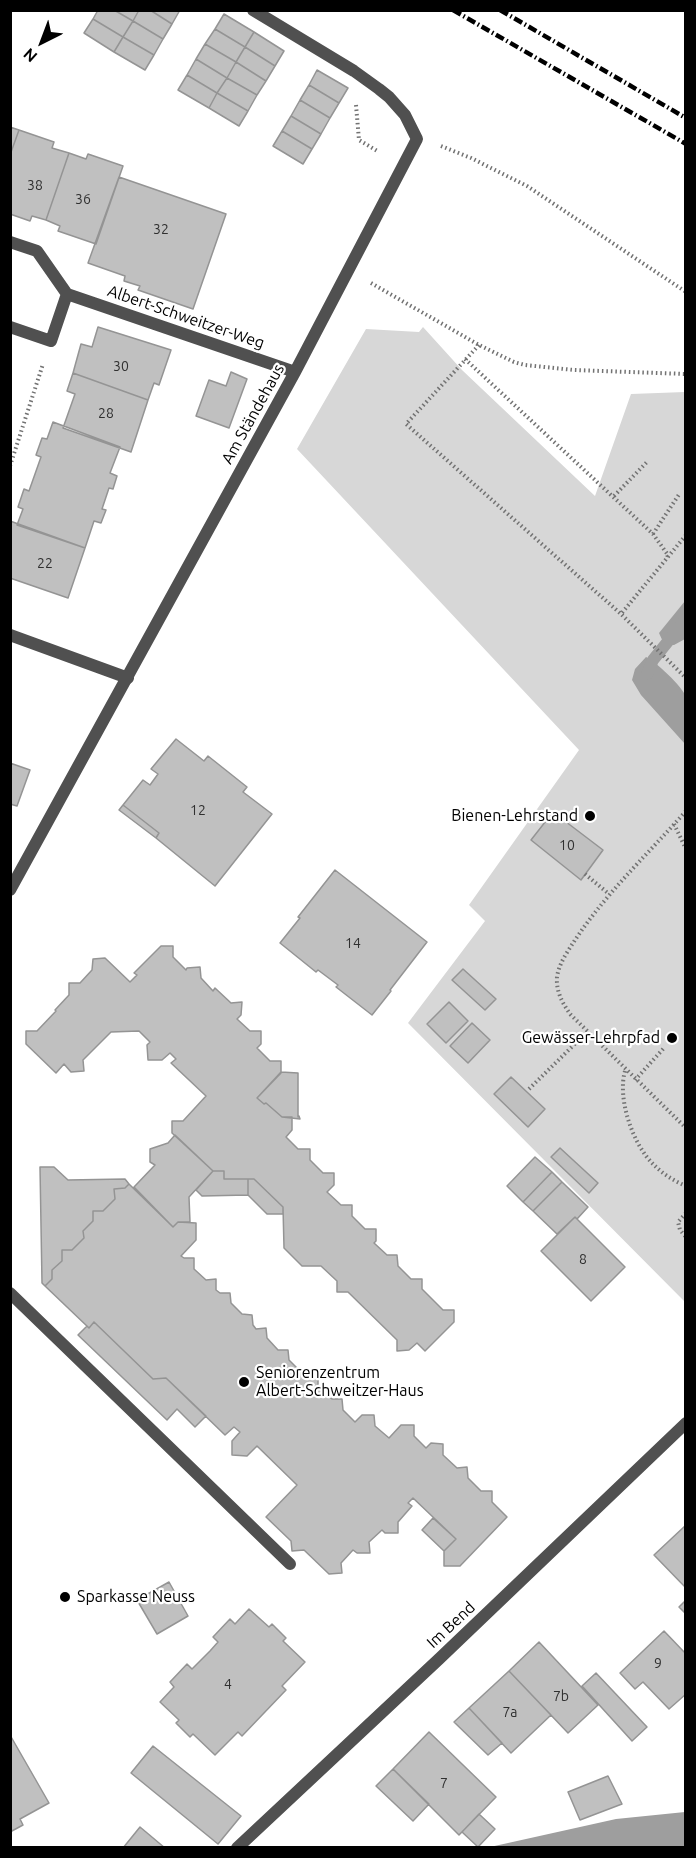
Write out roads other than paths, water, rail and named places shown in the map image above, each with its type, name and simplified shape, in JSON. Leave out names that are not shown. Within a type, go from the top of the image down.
[{"type":"street","name":"Am Ständehaus","points":[[10,890],[295,372],[417,139],[398,105],[384,93],[354,71],[253,10]]},
{"type":"street","points":[[10,242],[37,251],[67,294],[51,341],[10,327]]},
{"type":"street","name":"Albert-Schweitzer-Weg","points":[[67,294],[295,372]]},
{"type":"street","points":[[10,635],[128,678]]},
{"type":"street","points":[[10,1293],[290,1564]]},
{"type":"street","name":"Im Bend","points":[[237,1848],[447,1652],[686,1423]]},
{"type":"waterway","points":[[647,674],[653,660],[686,619]]},
{"type":"railway","points":[[453,10],[686,144]]},
{"type":"railway","points":[[500,10],[686,118]]},
{"type":"place","name":"Bienen-Lehrstand","points":[[590,816]]},
{"type":"place","name":"Gewässer-Lehrpfad","points":[[672,1038]]},
{"type":"place","name":"Seniorenzentrum Albert-Schweitzer-Haus","points":[[244,1382]]},
{"type":"place","name":"Sparkasse Neuss","points":[[65,1597]]}]
